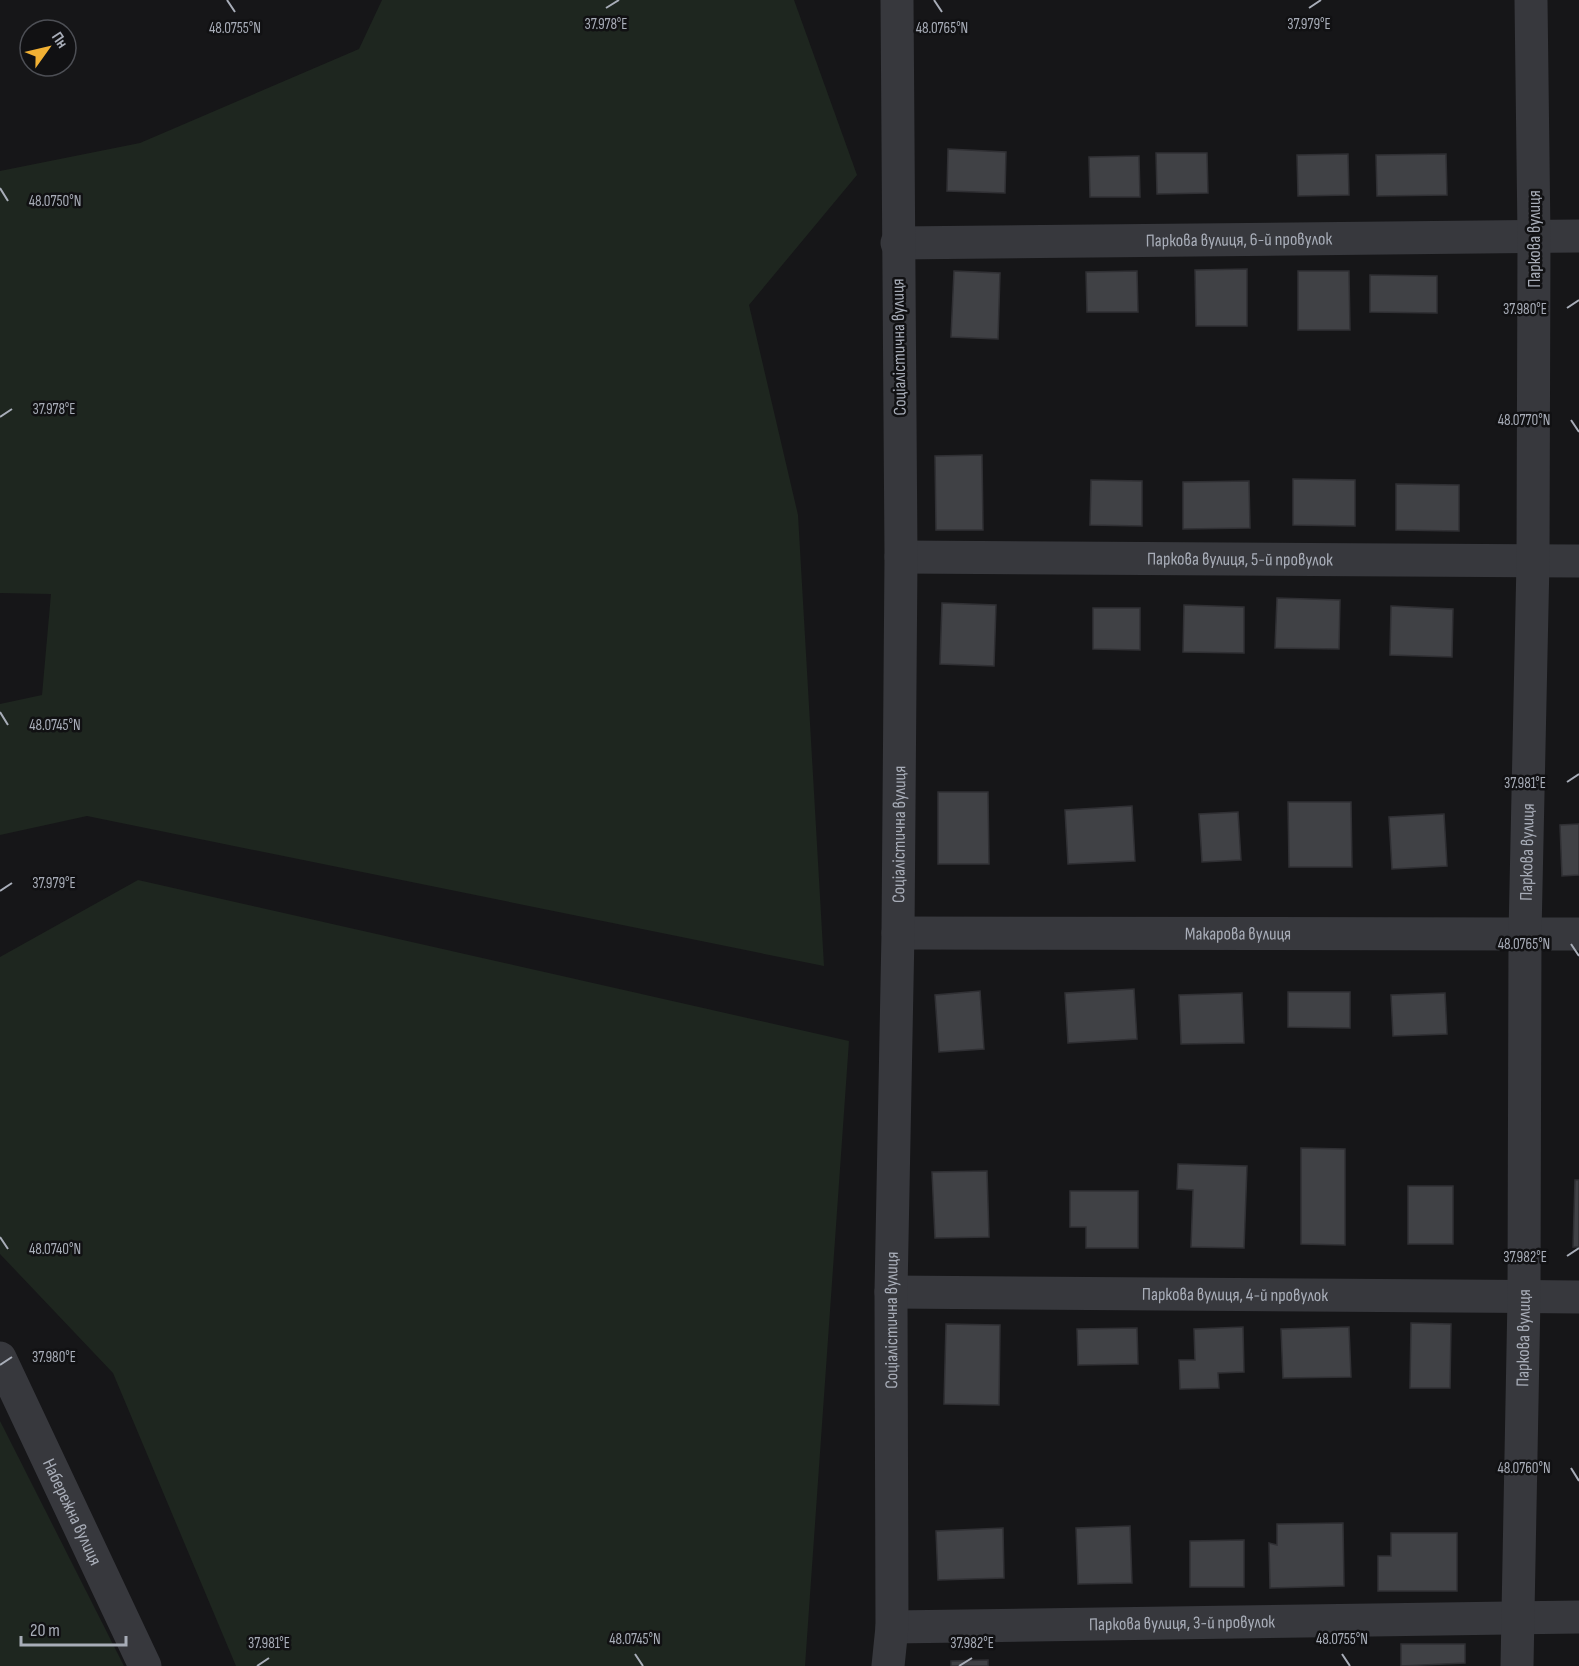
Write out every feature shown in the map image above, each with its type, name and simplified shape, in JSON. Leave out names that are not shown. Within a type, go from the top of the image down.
[{"type":"street","name":"Соціалістична вулиця","points":[[888,1666],[892,1627],[891,1292],[898,933],[901,557],[897,0]]},
{"type":"street","name":"Паркова вулиця","points":[[1517,1666],[1524,1297],[1525,934],[1533,561],[1534,236],[1531,0]]},
{"type":"street","name":"Паркова вулиця, 6-й провулок","points":[[897,243],[1579,236]]},
{"type":"street","name":"Паркова вулиця, 5-й провулок","points":[[901,557],[1579,561]]},
{"type":"street","name":"Макарова вулиця","points":[[898,933],[1579,934]]},
{"type":"street","name":"Паркова вулиця, 4-й провулок","points":[[891,1292],[1579,1297]]},
{"type":"street","name":"Набережна вулиця","points":[[0,1358],[145,1666]]},
{"type":"street","name":"Паркова вулиця, 3-й провулок","points":[[892,1627],[1517,1616],[1579,1617]]},
{"type":"shaded area","points":[[382,0],[794,0],[857,175],[749,305],[798,515],[824,966],[87,816],[0,835],[0,704],[42,695],[51,594],[0,593],[0,171],[140,143],[359,49]]},
{"type":"shaded area","points":[[138,880],[849,1041],[805,1666],[236,1666],[113,1373],[0,1254],[0,957]]},
{"type":"shaded area","points":[[0,1421],[124,1666],[0,1666]]},
{"type":"building","points":[[948,149],[1006,152],[1005,193],[947,191]]},
{"type":"building","points":[[1156,153],[1207,153],[1208,193],[1157,194]]},
{"type":"building","points":[[1348,154],[1349,195],[1298,196],[1297,155]]},
{"type":"building","points":[[1446,154],[1447,195],[1377,196],[1376,155]]},
{"type":"building","points":[[1139,156],[1140,197],[1090,197],[1089,157]]},
{"type":"building","points":[[1247,269],[1247,326],[1196,326],[1195,270]]},
{"type":"building","points":[[954,271],[1000,273],[998,339],[951,337]]},
{"type":"building","points":[[1137,271],[1138,312],[1087,312],[1086,272]]},
{"type":"building","points":[[1298,271],[1349,271],[1350,330],[1298,330]]},
{"type":"building","points":[[1370,275],[1437,276],[1437,313],[1370,312]]},
{"type":"building","points":[[982,455],[983,530],[936,530],[935,456]]},
{"type":"building","points":[[1293,479],[1355,480],[1355,526],[1293,525]]},
{"type":"building","points":[[1091,480],[1142,481],[1142,526],[1090,525]]},
{"type":"building","points":[[1249,481],[1250,528],[1183,529],[1183,482]]},
{"type":"building","points":[[1396,484],[1459,485],[1459,531],[1396,530]]},
{"type":"building","points":[[1277,598],[1340,600],[1339,649],[1275,648]]},
{"type":"building","points":[[942,603],[996,605],[994,666],[940,664]]},
{"type":"building","points":[[1184,605],[1244,607],[1244,653],[1183,652]]},
{"type":"building","points":[[1391,606],[1453,609],[1452,657],[1390,655]]},
{"type":"building","points":[[1093,608],[1140,608],[1140,650],[1093,649]]},
{"type":"building","points":[[938,792],[988,792],[989,864],[938,864]]},
{"type":"building","points":[[1288,802],[1351,802],[1352,867],[1289,867]]},
{"type":"building","points":[[1132,806],[1135,861],[1068,864],[1065,810]]},
{"type":"building","points":[[1238,812],[1241,860],[1202,862],[1199,814]]},
{"type":"building","points":[[1444,814],[1447,866],[1392,869],[1389,817]]},
{"type":"building","points":[[1579,824],[1579,875],[1562,876],[1560,825]]},
{"type":"building","points":[[1134,989],[1137,1039],[1068,1043],[1065,993]]},
{"type":"building","points":[[980,991],[984,1049],[939,1052],[935,995]]},
{"type":"building","points":[[1288,992],[1350,992],[1350,1028],[1288,1027]]},
{"type":"building","points":[[1242,993],[1244,1043],[1181,1044],[1179,995]]},
{"type":"building","points":[[1445,993],[1447,1034],[1393,1036],[1391,995]]},
{"type":"building","points":[[1301,1148],[1345,1149],[1345,1245],[1301,1244]]},
{"type":"building","points":[[1178,1164],[1247,1166],[1244,1248],[1191,1247],[1193,1190],[1177,1189]]},
{"type":"building","points":[[987,1171],[989,1237],[935,1238],[932,1172]]},
{"type":"building","points":[[1575,1180],[1579,1180],[1579,1247],[1573,1247]]},
{"type":"building","points":[[1408,1186],[1453,1186],[1453,1244],[1408,1244]]},
{"type":"building","points":[[1070,1191],[1138,1191],[1138,1248],[1086,1248],[1086,1227],[1070,1227]]},
{"type":"building","points":[[1411,1323],[1451,1324],[1450,1388],[1410,1388]]},
{"type":"building","points":[[946,1324],[1000,1325],[999,1405],[944,1404]]},
{"type":"building","points":[[1243,1327],[1244,1372],[1218,1373],[1219,1388],[1180,1389],[1179,1360],[1195,1360],[1194,1329]]},
{"type":"building","points":[[1349,1327],[1351,1377],[1283,1378],[1281,1329]]},
{"type":"building","points":[[1137,1328],[1138,1364],[1078,1365],[1077,1329]]},
{"type":"building","points":[[1343,1523],[1344,1586],[1270,1588],[1269,1543],[1277,1545],[1277,1524]]},
{"type":"building","points":[[1130,1526],[1132,1583],[1078,1584],[1076,1528]]},
{"type":"building","points":[[1003,1528],[1004,1578],[938,1580],[936,1531]]},
{"type":"building","points":[[1391,1533],[1457,1533],[1457,1591],[1378,1591],[1378,1556],[1391,1556]]},
{"type":"building","points":[[1244,1540],[1244,1587],[1190,1587],[1190,1541]]},
{"type":"building","points":[[1401,1644],[1465,1644],[1465,1663],[1401,1666]]},
{"type":"building","points":[[988,1660],[988,1666],[951,1666],[951,1661]]}]
